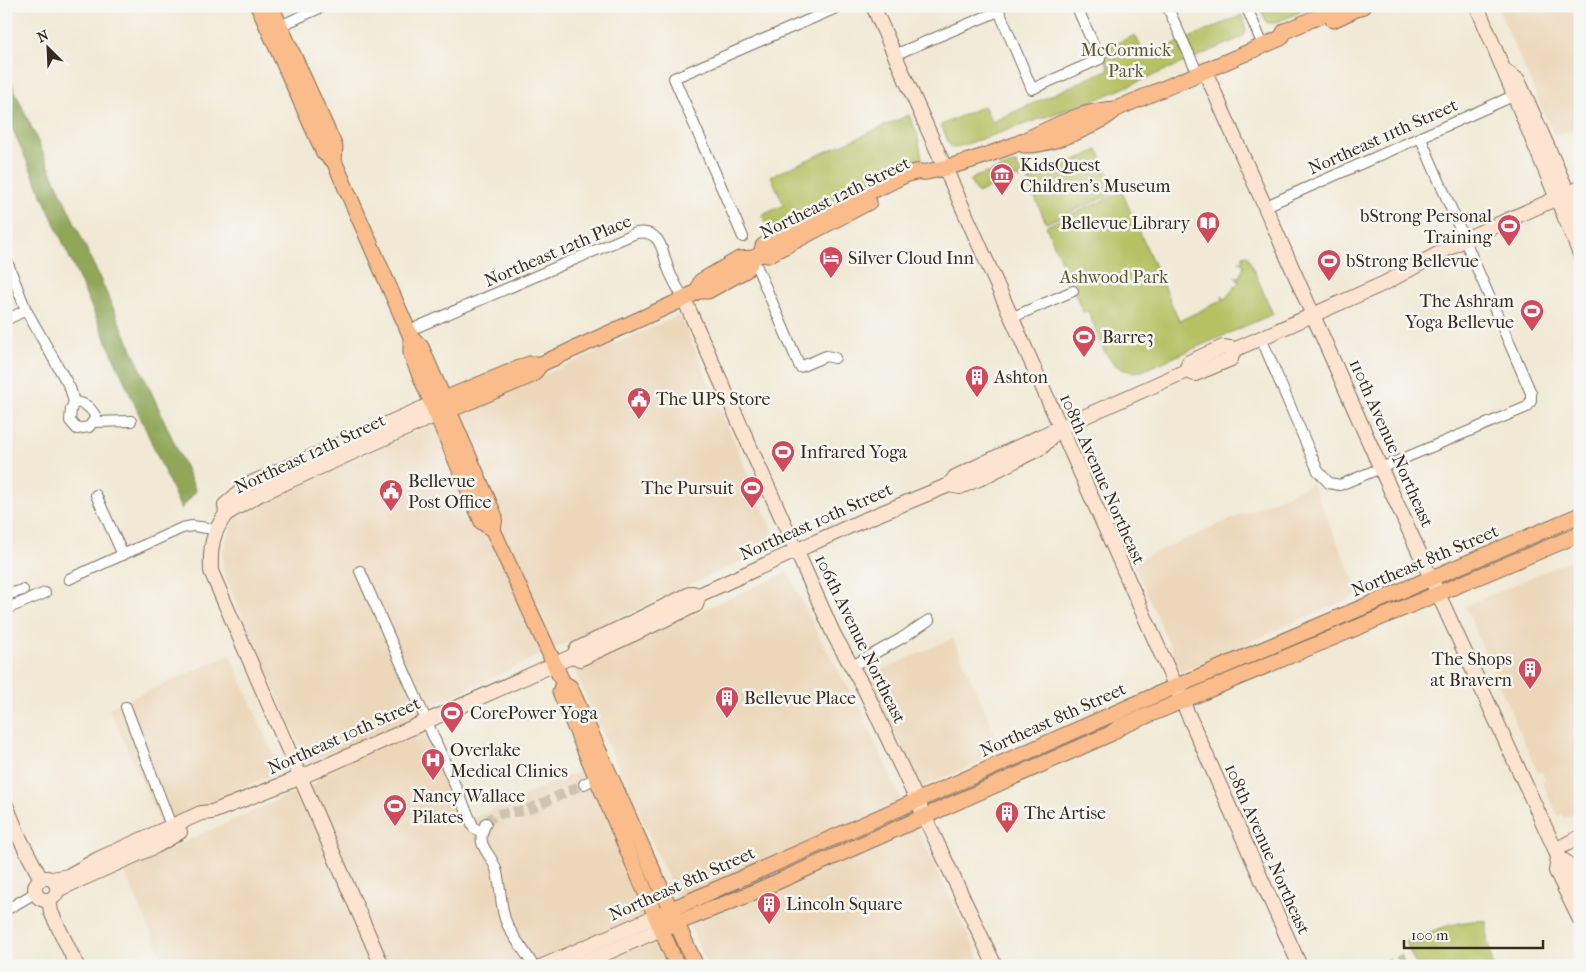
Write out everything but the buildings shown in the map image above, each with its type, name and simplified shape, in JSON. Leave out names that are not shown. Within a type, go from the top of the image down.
[{"type":"main road","points":[[258,6],[324,153],[334,161]]},
{"type":"main road","points":[[271,6],[335,147],[334,161],[409,334],[421,347],[440,407],[495,517],[493,530],[563,684],[570,687],[696,966]]},
{"type":"main road","name":"108th Avenue Northeast","points":[[873,6],[1059,429],[1300,966]]},
{"type":"main road","name":"Northeast 12th Street","points":[[1281,38],[1285,31],[1343,6]]},
{"type":"main road","name":"Northeast 12th Street","points":[[440,407],[332,448],[249,484],[225,505],[226,514],[260,494],[289,482],[529,364],[541,364],[684,300],[698,291],[701,280],[738,259],[757,256],[763,246],[833,208],[918,171],[924,173],[944,169],[1014,145],[1038,143],[1087,127],[1105,119],[1116,109],[1263,45],[1281,38],[1289,40],[1363,6]]},
{"type":"main road","points":[[1477,6],[1505,71],[1505,78],[1550,179],[1568,193],[1580,254]]},
{"type":"main road","points":[[1505,71],[1518,80],[1580,220]]},
{"type":"main road","name":"110th Avenue Northeast","points":[[1202,72],[1266,206],[1381,469],[1556,852],[1566,862],[1580,890]]},
{"type":"main road","name":"Northeast 10th Street","points":[[50,887],[98,859],[173,830],[201,813],[212,812],[299,778],[573,656],[577,649],[692,593],[699,595],[949,484],[955,477],[1186,371],[1189,362],[1223,347],[1235,349],[1314,316],[1385,283],[1465,240],[1568,193]]},
{"type":"main road","name":"106th Avenue Northeast","points":[[684,300],[834,635],[852,666],[995,966]]},
{"type":"main road","points":[[289,482],[294,473],[323,458],[332,448]]},
{"type":"main road","points":[[226,514],[215,529],[210,553],[211,571],[382,966]]},
{"type":"main road","name":"Northeast 8th Street","points":[[543,966],[658,923],[917,800],[1580,515]]},
{"type":"main road","name":"Northeast 8th Street","points":[[674,916],[744,896],[1110,734],[1120,727],[1580,534]]},
{"type":"main road","name":"Northeast 10th Street","points":[[573,656],[580,658],[591,654],[696,605],[699,595]]},
{"type":"main road","points":[[563,684],[560,692],[590,781],[677,966]]},
{"type":"main road","points":[[6,805],[19,837],[50,887],[51,912],[77,966]]},
{"type":"main road","points":[[1556,852],[1580,837]]},
{"type":"main road","name":"110th Avenue Northeast","points":[[1556,852],[1556,870],[1580,920]]},
{"type":"main road","points":[[35,892],[40,898],[50,887]]},
{"type":"main road","name":"Northeast 8th Street","points":[[577,966],[658,923]]},
{"type":"street","points":[[280,26],[324,6]]},
{"type":"street","points":[[743,237],[674,78],[841,6]]},
{"type":"street","points":[[1167,6],[1202,72]]},
{"type":"street","points":[[1246,6],[1263,45]]},
{"type":"street","points":[[894,54],[999,11],[1032,89],[1100,59],[1079,12]]},
{"type":"street","name":"Northeast 11th Street","points":[[1266,206],[1421,139],[1513,96]]},
{"type":"street","points":[[1261,338],[1318,471],[1329,483],[1340,485],[1527,407],[1531,401],[1527,385],[1421,139]]},
{"type":"street","name":"Northeast 12th Place","points":[[409,334],[636,233],[644,232],[656,237],[660,242],[668,268],[684,300]]},
{"type":"street","points":[[757,256],[800,367],[826,356],[835,358]]},
{"type":"street","points":[[6,258],[26,310],[70,388],[74,402],[70,414],[73,426],[77,429],[89,427],[96,417],[92,409],[87,404],[74,402]]},
{"type":"street","points":[[1012,319],[1073,291]]},
{"type":"street","points":[[6,320],[26,310]]},
{"type":"street","points":[[94,422],[131,421]]},
{"type":"street","points":[[96,494],[122,555]]},
{"type":"street","points":[[69,579],[182,528],[192,526],[215,529]]},
{"type":"street","points":[[360,570],[474,828],[484,827],[482,848],[496,872],[499,895],[506,920],[533,966]]},
{"type":"street","points":[[6,595],[23,590]]},
{"type":"street","points":[[6,609],[45,593]]},
{"type":"street","points":[[852,666],[902,638],[929,620]]},
{"type":"street","points":[[126,707],[173,830]]},
{"type":"street","points":[[6,910],[35,892]]},
{"type":"shaded area","points":[[1497,6],[1580,6],[1579,129],[1553,134]]},
{"type":"shaded area","points":[[680,315],[778,544],[423,710],[469,820],[580,771],[590,764],[685,966],[166,966],[123,869],[316,783],[222,567],[224,549],[231,527],[237,518],[254,503]]},
{"type":"shaded area","points":[[1312,484],[1360,594],[1181,672],[1133,562]]},
{"type":"shaded area","points":[[1580,556],[1580,811],[1564,818],[1562,814],[1558,816],[1542,781],[1545,780],[1542,771],[1538,772],[1526,747],[1465,606]]},
{"type":"shaded area","points":[[788,572],[824,646],[861,710],[901,801],[919,833],[983,966],[708,966],[573,667]]},
{"type":"shaded area","points":[[953,638],[1003,752],[920,788],[869,676]]},
{"type":"shaded area","points":[[230,655],[277,762],[273,774],[161,824],[109,708]]},
{"type":"green space","points":[[1314,6],[1275,23],[1267,23],[1260,7]]},
{"type":"green space","name":"McCormick Park","points":[[1242,15],[1246,31],[1243,37],[1098,99],[955,148],[950,146],[941,125],[984,106],[992,122],[1109,69],[1101,50],[1135,35],[1146,57]]},
{"type":"green space","points":[[6,71],[196,491],[181,509],[6,114]]},
{"type":"green space","points":[[909,115],[917,134],[922,158],[825,201],[768,229],[762,215],[784,205],[771,176]]},
{"type":"green space","name":"Ashwood Park","points":[[1098,150],[1116,192],[1046,223],[1028,181]]},
{"type":"green space","points":[[1016,163],[1023,177],[1019,179],[1018,176],[1010,179],[1009,176],[998,181],[999,184],[977,193],[970,181],[975,177]]},
{"type":"green space","name":"Ashwood Park","points":[[1122,192],[1179,321],[1223,300],[1222,296],[1225,299],[1239,282],[1235,276],[1239,278],[1244,265],[1239,261],[1243,261],[1243,256],[1247,255],[1273,314],[1142,371],[1130,371],[1120,368],[1112,362],[1101,343],[1088,311],[1083,312],[1046,226]]},
{"type":"green space","points":[[1487,921],[1487,938],[1493,966],[1416,966],[1406,942],[1455,924]]},
{"type":"tunnel","points":[[486,823],[496,815],[529,809],[584,784]]},
{"type":"tunnel","points":[[1387,966],[1407,957]]},
{"type":"place","name":"KidsQuest Children's Museum","points":[[1002,196]]},
{"type":"place","name":"Bellevue Library","points":[[1208,244]]},
{"type":"place","name":"bStrong Personal Training","points":[[1509,247]]},
{"type":"place","name":"Silver Cloud Inn","points":[[831,279]]},
{"type":"place","name":"bStrong Bellevue","points":[[1329,282]]},
{"type":"place","name":"The Ashram Yoga Bellevue","points":[[1532,332]]},
{"type":"place","name":"Barre3","points":[[1084,358]]},
{"type":"place","name":"Ashton","points":[[977,398]]},
{"type":"place","name":"The UPS Store","points":[[639,420]]},
{"type":"place","name":"Infrared Yoga","points":[[783,473]]},
{"type":"place","name":"The Pursuit","points":[[752,509]]},
{"type":"place","name":"Bellevue Post Office","points":[[391,512]]},
{"type":"place","name":"The Shops at Bravern","points":[[1530,690]]},
{"type":"place","name":"Bellevue Place","points":[[727,719]]},
{"type":"place","name":"CorePower Yoga","points":[[452,734]]},
{"type":"place","name":"Overlake Medical Clinics","points":[[433,781]]},
{"type":"place","name":"Nancy Wallace Pilates","points":[[395,827]]},
{"type":"place","name":"The Artise","points":[[1007,834]]},
{"type":"place","name":"Lincoln Square","points":[[769,925]]}]
